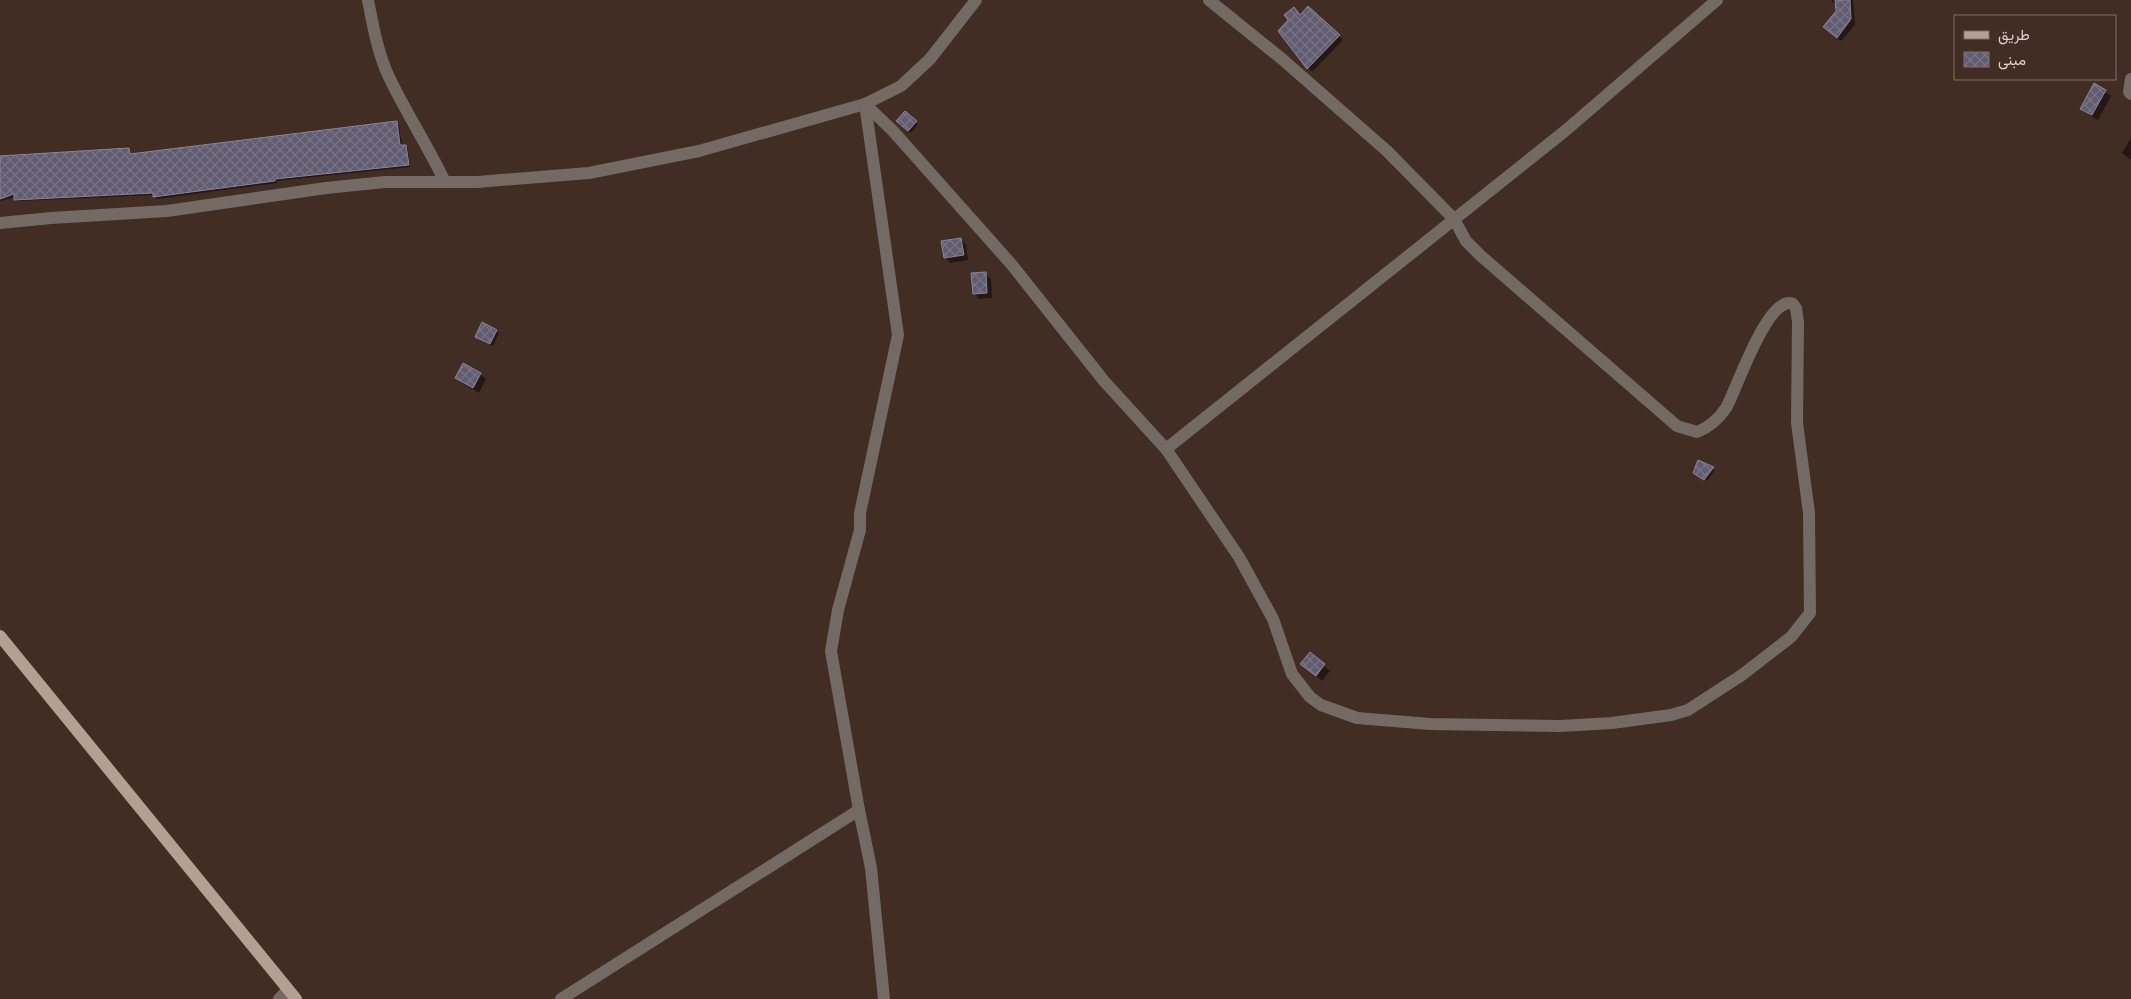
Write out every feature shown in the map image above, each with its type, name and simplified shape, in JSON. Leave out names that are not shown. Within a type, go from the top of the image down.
[{"type":"main road","points":[[0,636],[139,805],[288,996]]},
{"type":"street","points":[[368,0],[374,29],[389,76],[430,149],[445,182]]},
{"type":"street","points":[[0,223],[167,211],[385,182],[477,182],[589,172],[699,151],[799,121],[865,104],[901,86],[914,76],[930,59],[976,0]]},
{"type":"street","points":[[865,104],[893,131],[1012,265],[1104,381],[1166,450],[1239,557],[1273,620],[1290,669],[1299,684],[1310,697],[1321,705],[1334,711],[1371,720],[1439,724],[1560,726],[1652,719],[1679,713],[1695,706],[1742,676],[1791,637],[1810,613],[1808,513],[1797,423],[1798,322],[1794,304],[1785,303],[1779,307],[1766,323],[1755,342],[1726,408],[1714,423],[1697,432],[1677,426],[1466,241],[1454,219],[1387,151],[1282,59],[1210,0]]},
{"type":"street","points":[[1166,450],[1565,131],[1717,0]]},
{"type":"street","points":[[2131,79],[2129,84],[2129,92],[2131,94]]},
{"type":"street","points":[[865,104],[898,335],[860,513],[860,530],[838,610],[831,652],[871,868],[884,999]]},
{"type":"street","points":[[561,999],[859,810]]},
{"type":"building","points":[[1835,0],[1850,0],[1851,19],[1837,38],[1823,27],[1836,11]]},
{"type":"building","points":[[1308,6],[1340,35],[1307,69],[1278,31],[1288,20],[1284,15],[1294,7],[1300,15]]},
{"type":"building","points":[[2094,83],[2106,90],[2092,115],[2080,109]]},
{"type":"building","points":[[905,111],[917,121],[908,131],[896,121]]},
{"type":"building","points":[[397,121],[400,145],[406,145],[409,165],[275,179],[275,181],[153,197],[153,193],[14,200],[14,194],[0,199],[0,156],[129,148],[130,154]]},
{"type":"building","points":[[961,238],[964,255],[944,258],[941,241]]},
{"type":"building","points":[[986,272],[987,293],[973,294],[971,273]]},
{"type":"building","points":[[482,322],[497,330],[490,344],[475,337]]},
{"type":"building","points":[[463,363],[481,373],[473,388],[455,378]]},
{"type":"building","points":[[1698,460],[1714,467],[1704,480],[1693,473]]},
{"type":"building","points":[[1310,652],[1325,664],[1316,676],[1300,664]]}]
